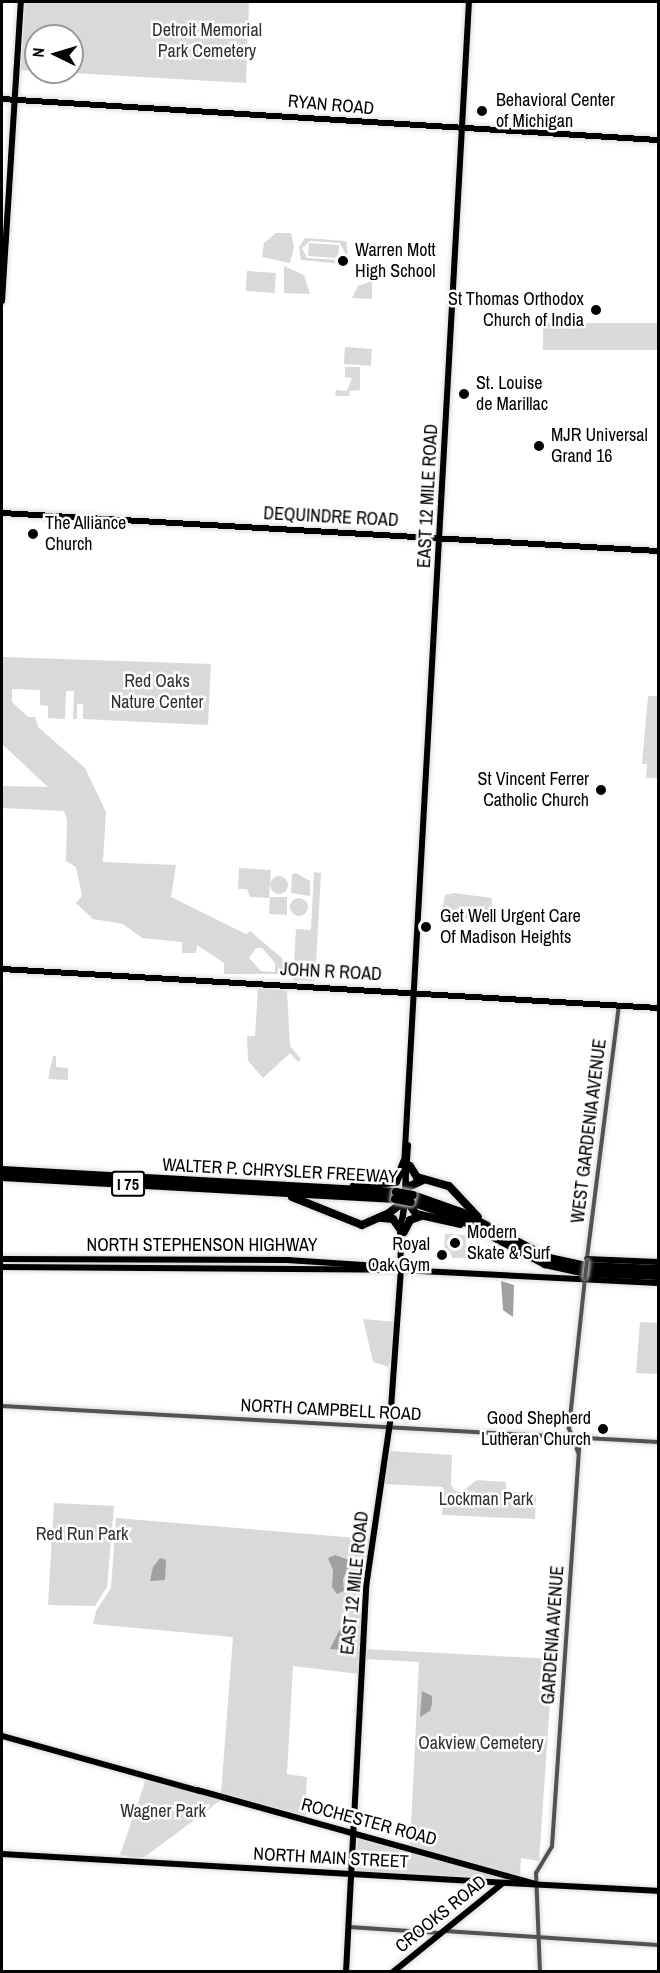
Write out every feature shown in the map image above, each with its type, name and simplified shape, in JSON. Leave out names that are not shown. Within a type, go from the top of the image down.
[{"type":"highway","points":[[329,1189],[393,1183],[399,1178],[407,1164],[414,1175],[449,1186],[471,1211],[504,1241]]},
{"type":"highway","name":"WALTER P. CHRYSLER FREEWAY","points":[[2,1170],[292,1186],[329,1189],[350,1196],[404,1196]]},
{"type":"highway","name":"WALTER P. CHRYSLER FREEWAY","points":[[2,1177],[255,1191],[344,1189],[404,1196]]},
{"type":"highway","points":[[380,1218],[425,1180]]},
{"type":"highway","points":[[393,1183],[413,1212],[463,1224],[504,1241]]},
{"type":"highway","points":[[255,1191],[304,1200],[360,1224],[380,1218],[393,1219],[402,1231],[411,1219],[425,1216]]},
{"type":"highway","name":"I 75","points":[[404,1196],[461,1212],[504,1241],[561,1269],[658,1276]]},
{"type":"highway","name":"I 75","points":[[504,1241],[570,1263],[658,1269]]},
{"type":"main road","points":[[2,301],[21,2]]},
{"type":"main road","name":"EAST 12 MILE ROAD","points":[[346,1971],[366,1583],[390,1426],[398,1321],[469,2]]},
{"type":"main road","name":"RYAN ROAD","points":[[2,99],[462,130],[658,140]]},
{"type":"main road","name":"DEQUINDRE ROAD","points":[[2,513],[658,551]]},
{"type":"main road","name":"JOHN R ROAD","points":[[2,969],[658,1008]]},
{"type":"main road","name":"NORTH STEPHENSON HIGHWAY","points":[[2,1264],[12,1259],[245,1259],[334,1261],[401,1270]]},
{"type":"main road","points":[[147,1268],[150,1261],[173,1259]]},
{"type":"main road","points":[[158,1267],[183,1265],[185,1259]]},
{"type":"main road","points":[[221,1267],[220,1260],[245,1259]]},
{"type":"main road","points":[[23,1268],[33,1265],[33,1260]]},
{"type":"main road","points":[[56,1268],[57,1261],[79,1260]]},
{"type":"main road","points":[[103,1268],[130,1266],[130,1260]]},
{"type":"main road","points":[[269,1267],[271,1261],[294,1260]]},
{"type":"main road","points":[[284,1268],[309,1266],[310,1260]]},
{"type":"main road","points":[[587,1260],[658,1262]]},
{"type":"main road","points":[[334,1261],[328,1264],[333,1269],[356,1267],[357,1263]]},
{"type":"main road","name":"NORTH STEPHENSON HIGHWAY","points":[[2,1264],[23,1268],[269,1267],[401,1270],[658,1283]]},
{"type":"main road","name":"ROCHESTER ROAD","points":[[2,1736],[536,1884]]},
{"type":"main road","name":"NORTH MAIN STREET","points":[[2,1854],[658,1891]]},
{"type":"main road","points":[[502,1874],[505,1883]]},
{"type":"main road","name":"CROOKS ROAD","points":[[393,1971],[505,1883]]},
{"type":"street","name":"WEST GARDENIA AVENUE","points":[[587,1260],[619,1006]]},
{"type":"street","points":[[578,1453],[569,1436],[587,1260]]},
{"type":"street","name":"NORTH CAMPBELL ROAD","points":[[2,1406],[658,1442]]},
{"type":"street","name":"GARDENIA AVENUE","points":[[536,1884],[537,1868],[552,1845],[580,1436]]},
{"type":"street","points":[[536,1884],[540,1971]]},
{"type":"street","points":[[348,1927],[658,1945]]},
{"type":"green space","name":"Detroit Memorial Park Cemetery","points":[[25,2],[249,2],[246,83],[84,74],[84,24],[24,24],[24,70],[21,70]]},
{"type":"green space","points":[[276,233],[291,233],[294,247],[290,263],[262,257],[264,243]]},
{"type":"green space","points":[[305,238],[346,241],[348,256],[343,264],[301,260],[299,247]],"holes":[[[310,241],[340,243],[346,255],[338,260],[307,258],[302,248]]]},
{"type":"green space","points":[[309,243],[339,245],[338,258],[308,256]]},
{"type":"green space","points":[[284,266],[304,275],[310,294],[284,293]]},
{"type":"green space","points":[[247,271],[276,273],[275,293],[246,291]]},
{"type":"green space","points":[[372,281],[372,299],[352,298],[358,286]]},
{"type":"green space","points":[[543,323],[658,323],[658,350],[543,350]]},
{"type":"green space","points":[[345,347],[372,349],[371,366],[344,364]]},
{"type":"green space","points":[[345,367],[360,367],[360,390],[350,391],[349,396],[335,396],[336,390],[347,391],[352,378],[345,377]]},
{"type":"green space","name":"Red Oaks Nature Center","points":[[2,657],[211,664],[208,725],[83,719],[83,704],[77,704],[77,719],[73,719],[74,691],[66,691],[65,719],[48,718],[48,706],[40,705],[40,690],[12,689],[12,702],[28,717],[35,717],[38,727],[85,768],[106,812],[103,862],[176,865],[171,897],[246,934],[250,931],[282,958],[287,974],[224,974],[224,963],[197,945],[196,953],[182,953],[182,942],[142,938],[123,924],[93,919],[76,903],[82,896],[76,867],[66,861],[67,819],[64,811],[2,808],[2,786],[48,787],[2,744]],"holes":[[[256,948],[262,948],[275,963],[275,972],[261,971],[249,958]]]},
{"type":"green space","points":[[648,696],[658,696],[658,778],[646,778],[647,764],[642,764]]},
{"type":"green space","points":[[239,868],[271,870],[269,897],[287,897],[287,915],[269,914],[270,898],[250,897],[247,889],[238,889]]},
{"type":"green space","points":[[314,872],[321,873],[315,981],[293,980],[296,929],[311,930]]},
{"type":"green space","points":[[296,873],[310,881],[310,896],[291,893],[292,874]]},
{"type":"green space","points":[[279,876],[285,879],[288,885],[285,891],[279,894],[273,891],[270,885],[273,879]]},
{"type":"green space","points":[[454,893],[492,898],[491,920],[441,917],[445,895]]},
{"type":"green space","points":[[299,898],[305,901],[308,907],[305,913],[299,916],[293,913],[290,907],[293,901]]},
{"type":"green space","points":[[258,988],[287,991],[290,1046],[301,1059],[298,1062],[290,1053],[263,1078],[248,1061],[247,1036],[255,1036]]},
{"type":"green space","points":[[53,1056],[56,1056],[56,1067],[68,1068],[68,1080],[48,1079]]},
{"type":"green space","name":"Modern Skate & Surf","points":[[445,1234],[466,1235],[466,1258],[452,1258],[450,1251],[444,1251]]},
{"type":"green space","points":[[363,1319],[397,1322],[395,1363],[389,1363],[389,1367],[373,1362]]},
{"type":"green space","points":[[640,1322],[658,1323],[658,1374],[636,1373]]},
{"type":"green space","name":"Lockman Park","points":[[390,1451],[452,1455],[451,1485],[455,1491],[461,1492],[477,1480],[506,1482],[506,1491],[536,1493],[535,1519],[442,1515],[443,1487],[384,1484]]},
{"type":"green space","name":"Red Run Park","points":[[54,1503],[114,1506],[107,1587],[95,1606],[48,1605]]},
{"type":"green space","points":[[116,1518],[370,1539],[359,1674],[293,1666],[287,1774],[307,1777],[305,1816],[221,1793],[233,1637],[93,1624],[96,1611],[111,1588]]},
{"type":"green space","name":"Oakview Cemetery","points":[[366,1649],[553,1659],[539,1861],[521,1858],[520,1877],[410,1846],[419,1662],[365,1659]]},
{"type":"green space","name":"Wagner Park","points":[[146,1779],[221,1800],[142,1859],[120,1855]]},
{"type":"green space","points":[[358,1837],[505,1878],[506,1879],[356,1872]]},
{"type":"shaded area","points":[[501,1281],[514,1285],[513,1317],[503,1310]]},
{"type":"shaded area","points":[[335,1555],[352,1561],[343,1579],[344,1591],[337,1594],[332,1587],[333,1570],[328,1558]]},
{"type":"shaded area","points":[[160,1558],[166,1560],[165,1580],[150,1581],[153,1567]]},
{"type":"shaded area","points":[[349,1622],[355,1631],[353,1636],[346,1634],[344,1650],[330,1649],[341,1627]]},
{"type":"shaded area","points":[[422,1691],[432,1696],[432,1704],[430,1711],[420,1717]]},
{"type":"place","name":"Behavioral Center of Michigan","points":[[482,111]]},
{"type":"place","name":"Warren Mott High School","points":[[343,261]]},
{"type":"place","name":"St Thomas Orthodox Church of India","points":[[596,310]]},
{"type":"place","name":"St. Louise de Marillac","points":[[464,394]]},
{"type":"place","name":"MJR Universal Grand 16","points":[[539,446]]},
{"type":"place","name":"The Alliance Church","points":[[33,534]]},
{"type":"place","name":"St Vincent Ferrer Catholic Church","points":[[601,790]]},
{"type":"place","name":"Get Well Urgent Care Of Madison Heights","points":[[426,927]]},
{"type":"place","name":"Modern Skate & Surf","points":[[455,1243]]},
{"type":"place","name":"Royal Oak Gym","points":[[442,1255]]},
{"type":"place","name":"Good Shepherd Lutheran Church","points":[[603,1429]]}]
